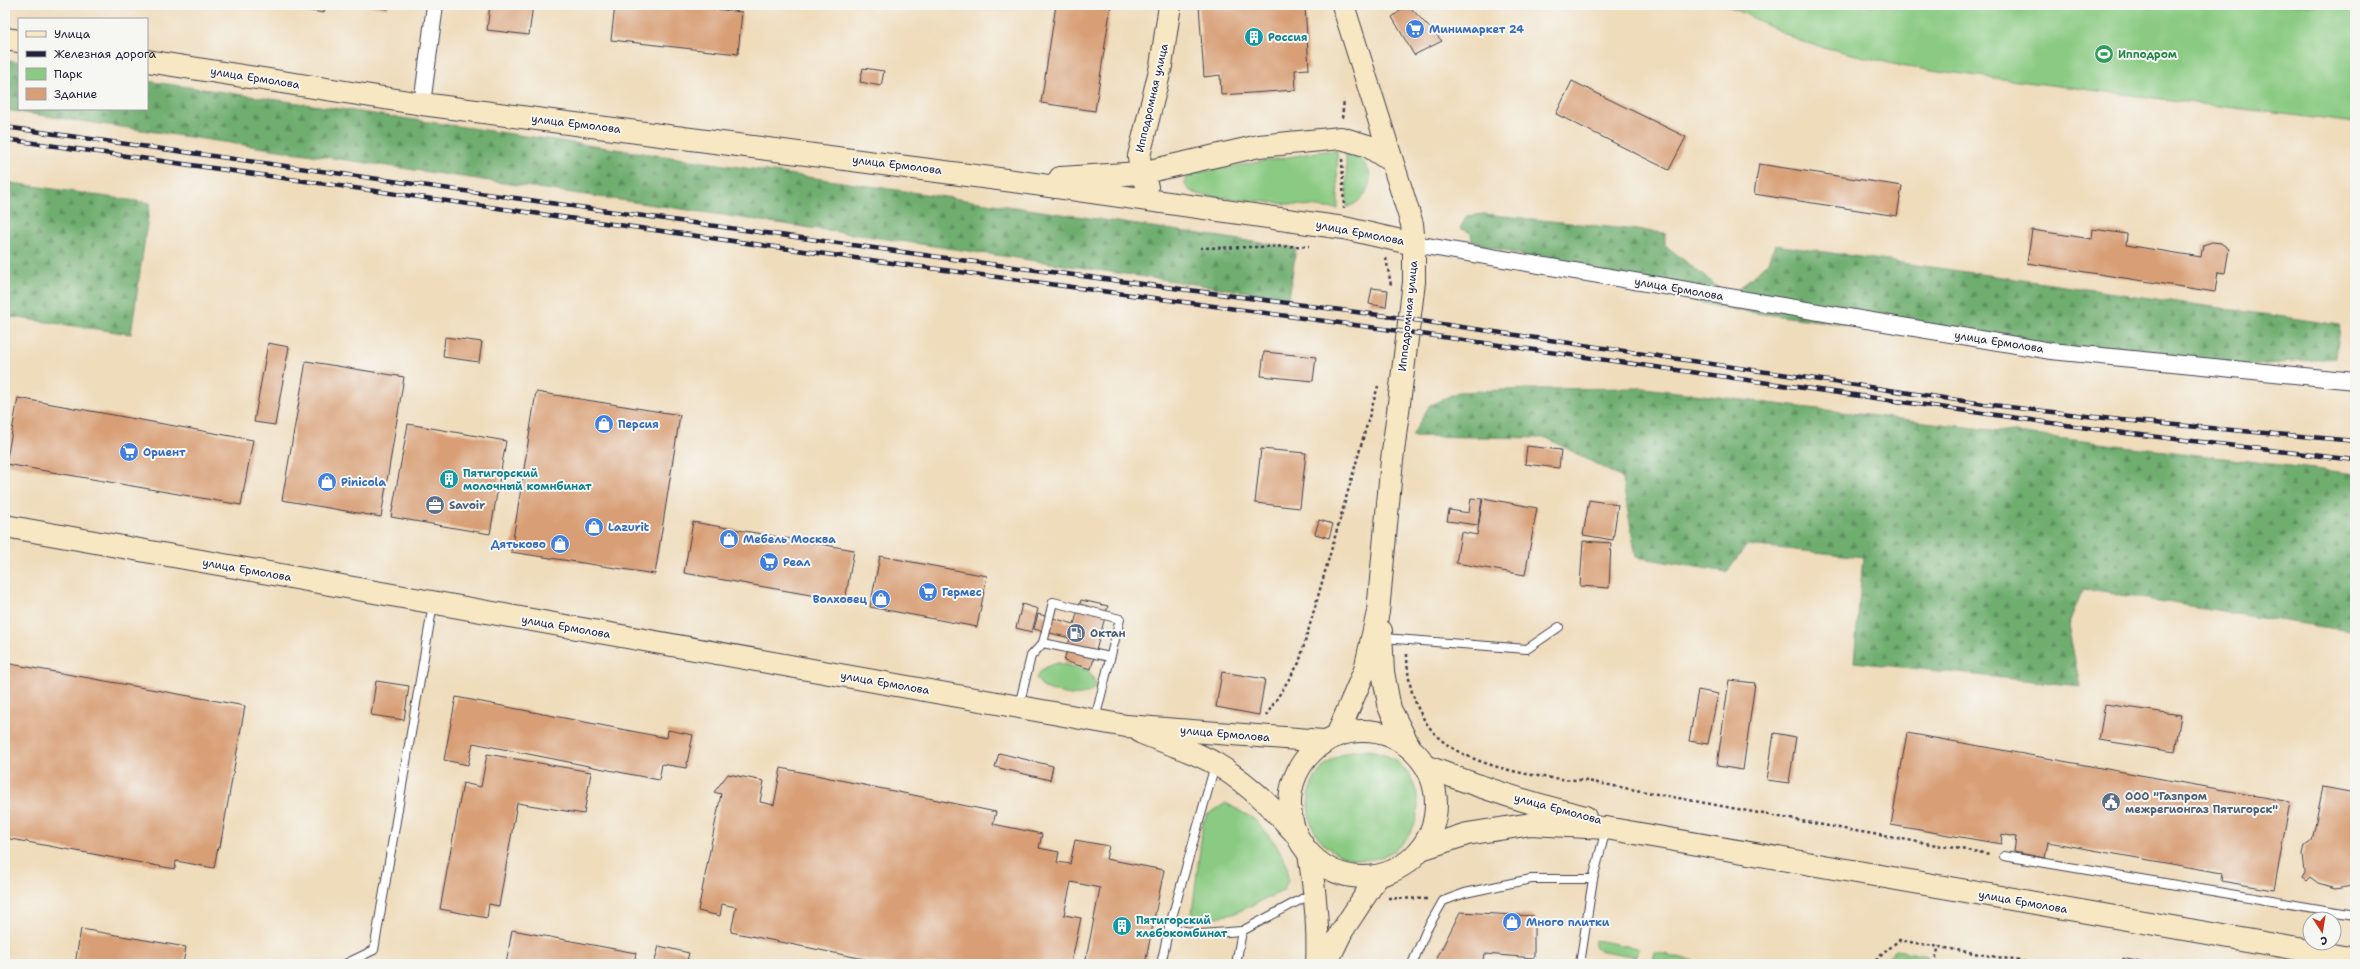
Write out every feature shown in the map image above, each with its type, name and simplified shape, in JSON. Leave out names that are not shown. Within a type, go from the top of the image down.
[{"type":"main road","name":"Ипподромная улица","points":[[1167,204],[1151,193],[1145,184],[1141,173],[1139,156],[1161,66],[1170,5]]},
{"type":"main road","name":"Ипподромная улица","points":[[1330,737],[1365,670],[1378,612],[1392,460],[1414,282],[1414,244],[1412,224],[1343,5]]},
{"type":"main road","points":[[5,39],[18,41]]},
{"type":"main road","name":"улица Ермолова","points":[[148,61],[422,104],[1006,180],[1344,228],[1414,244]]},
{"type":"main road","name":"улица Ермолова","points":[[1006,180],[1141,173],[1259,146],[1341,138],[1368,146],[1391,161]]},
{"type":"main road","name":"улица Ермолова","points":[[5,526],[434,604],[1126,726],[1254,736],[1330,737],[1370,730],[1391,735],[1409,746],[1428,768],[1435,788],[1437,809],[1432,830],[1421,849],[1404,864],[1394,870],[1378,876],[1359,877],[1340,874],[1324,866],[1309,854],[1297,836],[1272,807],[1242,782],[1215,764],[1126,726]]},
{"type":"main road","name":"Ипподромная улица","points":[[1378,612],[1383,638],[1383,672],[1390,710],[1409,746]]},
{"type":"main road","name":"улица Ермолова","points":[[1297,836],[1290,814],[1290,791],[1298,770],[1311,752],[1330,737]]},
{"type":"main road","name":"улица Ермолова","points":[[1428,768],[1545,807],[1691,842]]},
{"type":"main road","name":"улица Ермолова","points":[[1421,849],[1467,834],[1531,824],[1606,828],[2355,959]]},
{"type":"main road","points":[[1309,854],[1316,892],[1318,940],[1317,964]]},
{"type":"main road","points":[[1326,964],[1342,931],[1378,876]]},
{"type":"street","points":[[422,104],[435,5]]},
{"type":"street","name":"улица Ермолова","points":[[1414,244],[2051,351],[2355,381]]},
{"type":"lane","points":[[1019,707],[1031,656],[1043,643],[1053,602],[1120,619],[1094,720]]},
{"type":"lane","points":[[345,964],[374,950],[434,604]]},
{"type":"lane","points":[[1383,638],[1527,649],[1559,627]]},
{"type":"lane","points":[[1043,643],[1110,656]]},
{"type":"lane","points":[[1162,964],[1169,928],[1215,764]]},
{"type":"lane","points":[[1580,964],[1593,879],[1606,828]]},
{"type":"lane","points":[[2004,856],[2355,915]]},
{"type":"lane","points":[[1412,964],[1427,929],[1443,901],[1466,893],[1531,879],[1593,879]]},
{"type":"lane","points":[[1169,928],[1201,934],[1242,931],[1316,892]]},
{"type":"lane","points":[[1236,964],[1242,931]]},
{"type":"path","points":[[1344,100],[1341,138],[1344,228]]},
{"type":"path","points":[[1200,248],[1314,246]]},
{"type":"path","points":[[1380,253],[1386,256],[1392,289]]},
{"type":"path","points":[[1254,736],[1299,663],[1379,382]]},
{"type":"path","points":[[1406,640],[1407,670],[1411,694],[1425,721],[1439,738],[1467,756],[1505,769],[1541,777],[1582,780],[1855,831],[2004,856]]},
{"type":"path","points":[[1871,964],[1899,940],[2038,964]]},
{"type":"path","points":[[1934,964],[1939,946]]},
{"type":"path","points":[[2004,964],[2006,958]]},
{"type":"green space","name":"Ипподpом","points":[[1727,5],[2355,5],[2355,123],[1906,67],[1802,42]]},
{"type":"green space","points":[[5,60],[18,62],[18,110],[148,110],[148,81],[1296,248],[1289,298],[5,110]]},
{"type":"green space","points":[[1324,151],[1337,151],[1338,209],[1207,196],[1191,191],[1184,183],[1189,175],[1195,173]]},
{"type":"green space","points":[[1346,152],[1357,156],[1365,164],[1370,177],[1367,190],[1364,195],[1359,200],[1347,207]]},
{"type":"green space","points":[[5,182],[150,203],[131,334],[5,316]]},
{"type":"green space","points":[[1484,214],[1665,233],[1665,245],[1730,297],[1767,263],[1775,245],[2340,325],[2336,358],[2224,368],[2051,351],[1726,309],[1472,242],[1471,233],[1460,228],[1467,216]]},
{"type":"green space","points":[[1644,388],[2355,474],[2355,632],[2083,589],[2068,625],[2080,686],[1854,662],[1863,557],[1747,545],[1727,572],[1636,557],[1622,478],[1547,438],[1412,436],[1429,406],[1458,392],[1528,389]]},
{"type":"green space","points":[[1058,663],[1088,670],[1097,685],[1091,691],[1079,695],[1065,694],[1044,688],[1036,678],[1045,668]]},
{"type":"green space","points":[[1363,750],[1384,754],[1394,759],[1402,766],[1409,774],[1414,784],[1418,805],[1414,826],[1409,836],[1402,844],[1394,851],[1384,856],[1363,860],[1342,856],[1332,851],[1324,844],[1317,836],[1312,826],[1308,805],[1312,784],[1317,774],[1324,766],[1332,759],[1342,754]]},
{"type":"green space","points":[[1226,803],[1254,819],[1275,843],[1287,865],[1288,881],[1283,891],[1233,914],[1200,920],[1192,914],[1203,823],[1207,815]]},
{"type":"green space","points":[[1595,940],[1638,948],[1636,957],[1599,950],[1594,946]]},
{"type":"green space","points":[[1896,950],[1928,956],[1925,964],[1881,964]]},
{"type":"green space","points":[[1655,952],[1699,962],[1699,964],[1668,964],[1653,961]]},
{"type":"building","points":[[287,5],[325,5],[324,13],[286,7]]},
{"type":"building","points":[[366,5],[389,5],[388,9]]},
{"type":"building","points":[[490,5],[533,5],[529,35],[487,30]]},
{"type":"building","points":[[615,5],[678,5],[742,12],[738,54],[611,40]]},
{"type":"building","points":[[1056,5],[1111,5],[1095,111],[1041,103]]},
{"type":"building","name":"Россия","points":[[1199,5],[1305,5],[1309,69],[1295,70],[1296,90],[1221,95],[1220,75],[1204,77]]},
{"type":"building","name":"Минимаркет 24","points":[[1408,5],[1442,41],[1414,55],[1392,17]]},
{"type":"building","points":[[863,68],[884,71],[881,86],[860,82]]},
{"type":"building","points":[[1572,81],[1686,137],[1669,170],[1556,114]]},
{"type":"building","points":[[1759,164],[1902,186],[1897,216],[1754,194]]},
{"type":"building","points":[[2093,229],[2127,234],[2126,245],[2201,257],[2203,245],[2212,242],[2221,243],[2229,249],[2225,273],[2218,272],[2215,292],[2027,263],[2032,230],[2092,239]]},
{"type":"building","points":[[1372,288],[1388,290],[1386,307],[1369,304]]},
{"type":"building","points":[[445,337],[482,342],[479,362],[443,357]]},
{"type":"building","points":[[268,343],[289,347],[275,425],[254,422]]},
{"type":"building","points":[[1264,352],[1316,357],[1313,381],[1261,376]]},
{"type":"building","points":[[306,361],[404,377],[381,517],[282,500]]},
{"type":"building","points":[[536,392],[680,415],[655,574],[511,552]]},
{"type":"building","name":"Ориент","points":[[18,398],[253,440],[241,505],[6,464]]},
{"type":"building","name":"Пятигорский молочный комнбинат","points":[[408,424],[506,441],[490,534],[391,517]]},
{"type":"building","points":[[1527,446],[1561,450],[1559,468],[1525,464]]},
{"type":"building","points":[[1261,449],[1306,453],[1300,508],[1255,503]]},
{"type":"building","points":[[1471,498],[1482,499],[1478,525],[1447,521],[1449,510],[1469,513]]},
{"type":"building","points":[[1483,498],[1537,508],[1525,575],[1456,563],[1461,532],[1477,535]]},
{"type":"building","points":[[1589,500],[1618,505],[1613,540],[1583,535]]},
{"type":"building","points":[[1319,520],[1333,524],[1329,538],[1315,534]]},
{"type":"building","name":"Реал","points":[[693,522],[854,550],[845,601],[684,573]]},
{"type":"building","points":[[1583,541],[1611,543],[1609,588],[1580,586]]},
{"type":"building","name":"Гермес","points":[[880,556],[987,576],[977,627],[870,607]]},
{"type":"building","points":[[1081,600],[1108,606],[1091,669],[1064,661],[1070,638],[1034,629],[1038,614],[1074,624]]},
{"type":"building","points":[[1022,604],[1038,609],[1032,632],[1016,628]]},
{"type":"building","points":[[5,663],[245,706],[220,847],[218,847],[214,868],[176,861],[175,869],[5,838]]},
{"type":"building","points":[[1222,672],[1265,679],[1259,715],[1216,707]]},
{"type":"building","points":[[1729,680],[1755,683],[1743,770],[1717,766]]},
{"type":"building","points":[[376,681],[409,686],[404,720],[371,715]]},
{"type":"building","points":[[1698,690],[1718,694],[1708,744],[1689,741]]},
{"type":"building","points":[[456,697],[667,738],[668,730],[693,735],[686,768],[662,764],[659,780],[473,743],[468,765],[444,760]]},
{"type":"building","points":[[2105,704],[2181,715],[2175,752],[2099,740]]},
{"type":"building","points":[[1774,733],[1796,737],[1789,783],[1767,780]]},
{"type":"building","points":[[1907,733],[2290,802],[2274,890],[2221,881],[2222,873],[2048,842],[2045,858],[2014,852],[2016,837],[2002,834],[2001,844],[1891,825]]},
{"type":"building","points":[[999,753],[1053,766],[1050,780],[995,767]]},
{"type":"building","points":[[487,754],[591,772],[584,814],[517,803],[499,906],[489,904],[487,918],[440,909],[463,783],[481,787]]},
{"type":"building","points":[[781,768],[996,812],[993,824],[1042,834],[1039,848],[1059,852],[1057,862],[1070,864],[1075,840],[1109,846],[1106,859],[1164,870],[1145,964],[1085,964],[1100,888],[1071,882],[1064,915],[1081,918],[1071,964],[889,964],[731,932],[736,907],[722,904],[720,916],[698,911],[721,794],[714,792],[728,774],[764,781],[760,802],[774,805]]},
{"type":"building","points":[[2323,787],[2355,793],[2355,889],[2353,885],[2335,888],[2318,883],[2310,877],[2306,881],[2302,878],[2305,873],[2303,854],[2305,845],[2312,840]]},
{"type":"building","points":[[1460,912],[1534,916],[1534,958],[1485,954],[1481,964],[1434,964]]},
{"type":"building","points":[[81,929],[186,947],[183,964],[75,964]]},
{"type":"building","points":[[512,930],[636,953],[634,964],[506,964]]},
{"type":"building","points":[[659,946],[689,953],[686,964],[654,964]]},
{"type":"building","points":[[2123,958],[2145,963],[2145,964],[2121,964]]},
{"type":"railway","points":[[5,127],[960,260],[1394,317],[1984,404],[2121,420],[2355,441]]},
{"type":"railway","points":[[5,139],[818,253],[1407,332],[2116,432],[2355,460]]},
{"type":"place","name":"Минимаркет 24","points":[[1415,29]]},
{"type":"place","name":"Россия","points":[[1254,37]]},
{"type":"place","name":"Ипподpом","points":[[2104,54]]},
{"type":"place","name":"Персия","points":[[604,424]]},
{"type":"place","name":"Ориент","points":[[129,452]]},
{"type":"place","name":"Пятигорский молочный комнбинат","points":[[449,479]]},
{"type":"place","name":"Pinicola","points":[[327,482]]},
{"type":"place","name":"Savoir","points":[[435,505]]},
{"type":"place","name":"Lazurit","points":[[594,527]]},
{"type":"place","name":"Мебель Москва","points":[[729,539]]},
{"type":"place","name":"Дятьково","points":[[560,544]]},
{"type":"place","name":"Реал","points":[[769,562]]},
{"type":"place","name":"Гермес","points":[[928,592]]},
{"type":"place","name":"Волховец","points":[[881,599]]},
{"type":"place","name":"Октан","points":[[1076,633]]},
{"type":"place","name":"ООО \"Газпром межрегионгаз Пятигорск\"","points":[[2111,802]]},
{"type":"place","name":"Много плитки","points":[[1512,922]]},
{"type":"place","name":"Пятигорский хлебокомбинат","points":[[1122,926]]}]
